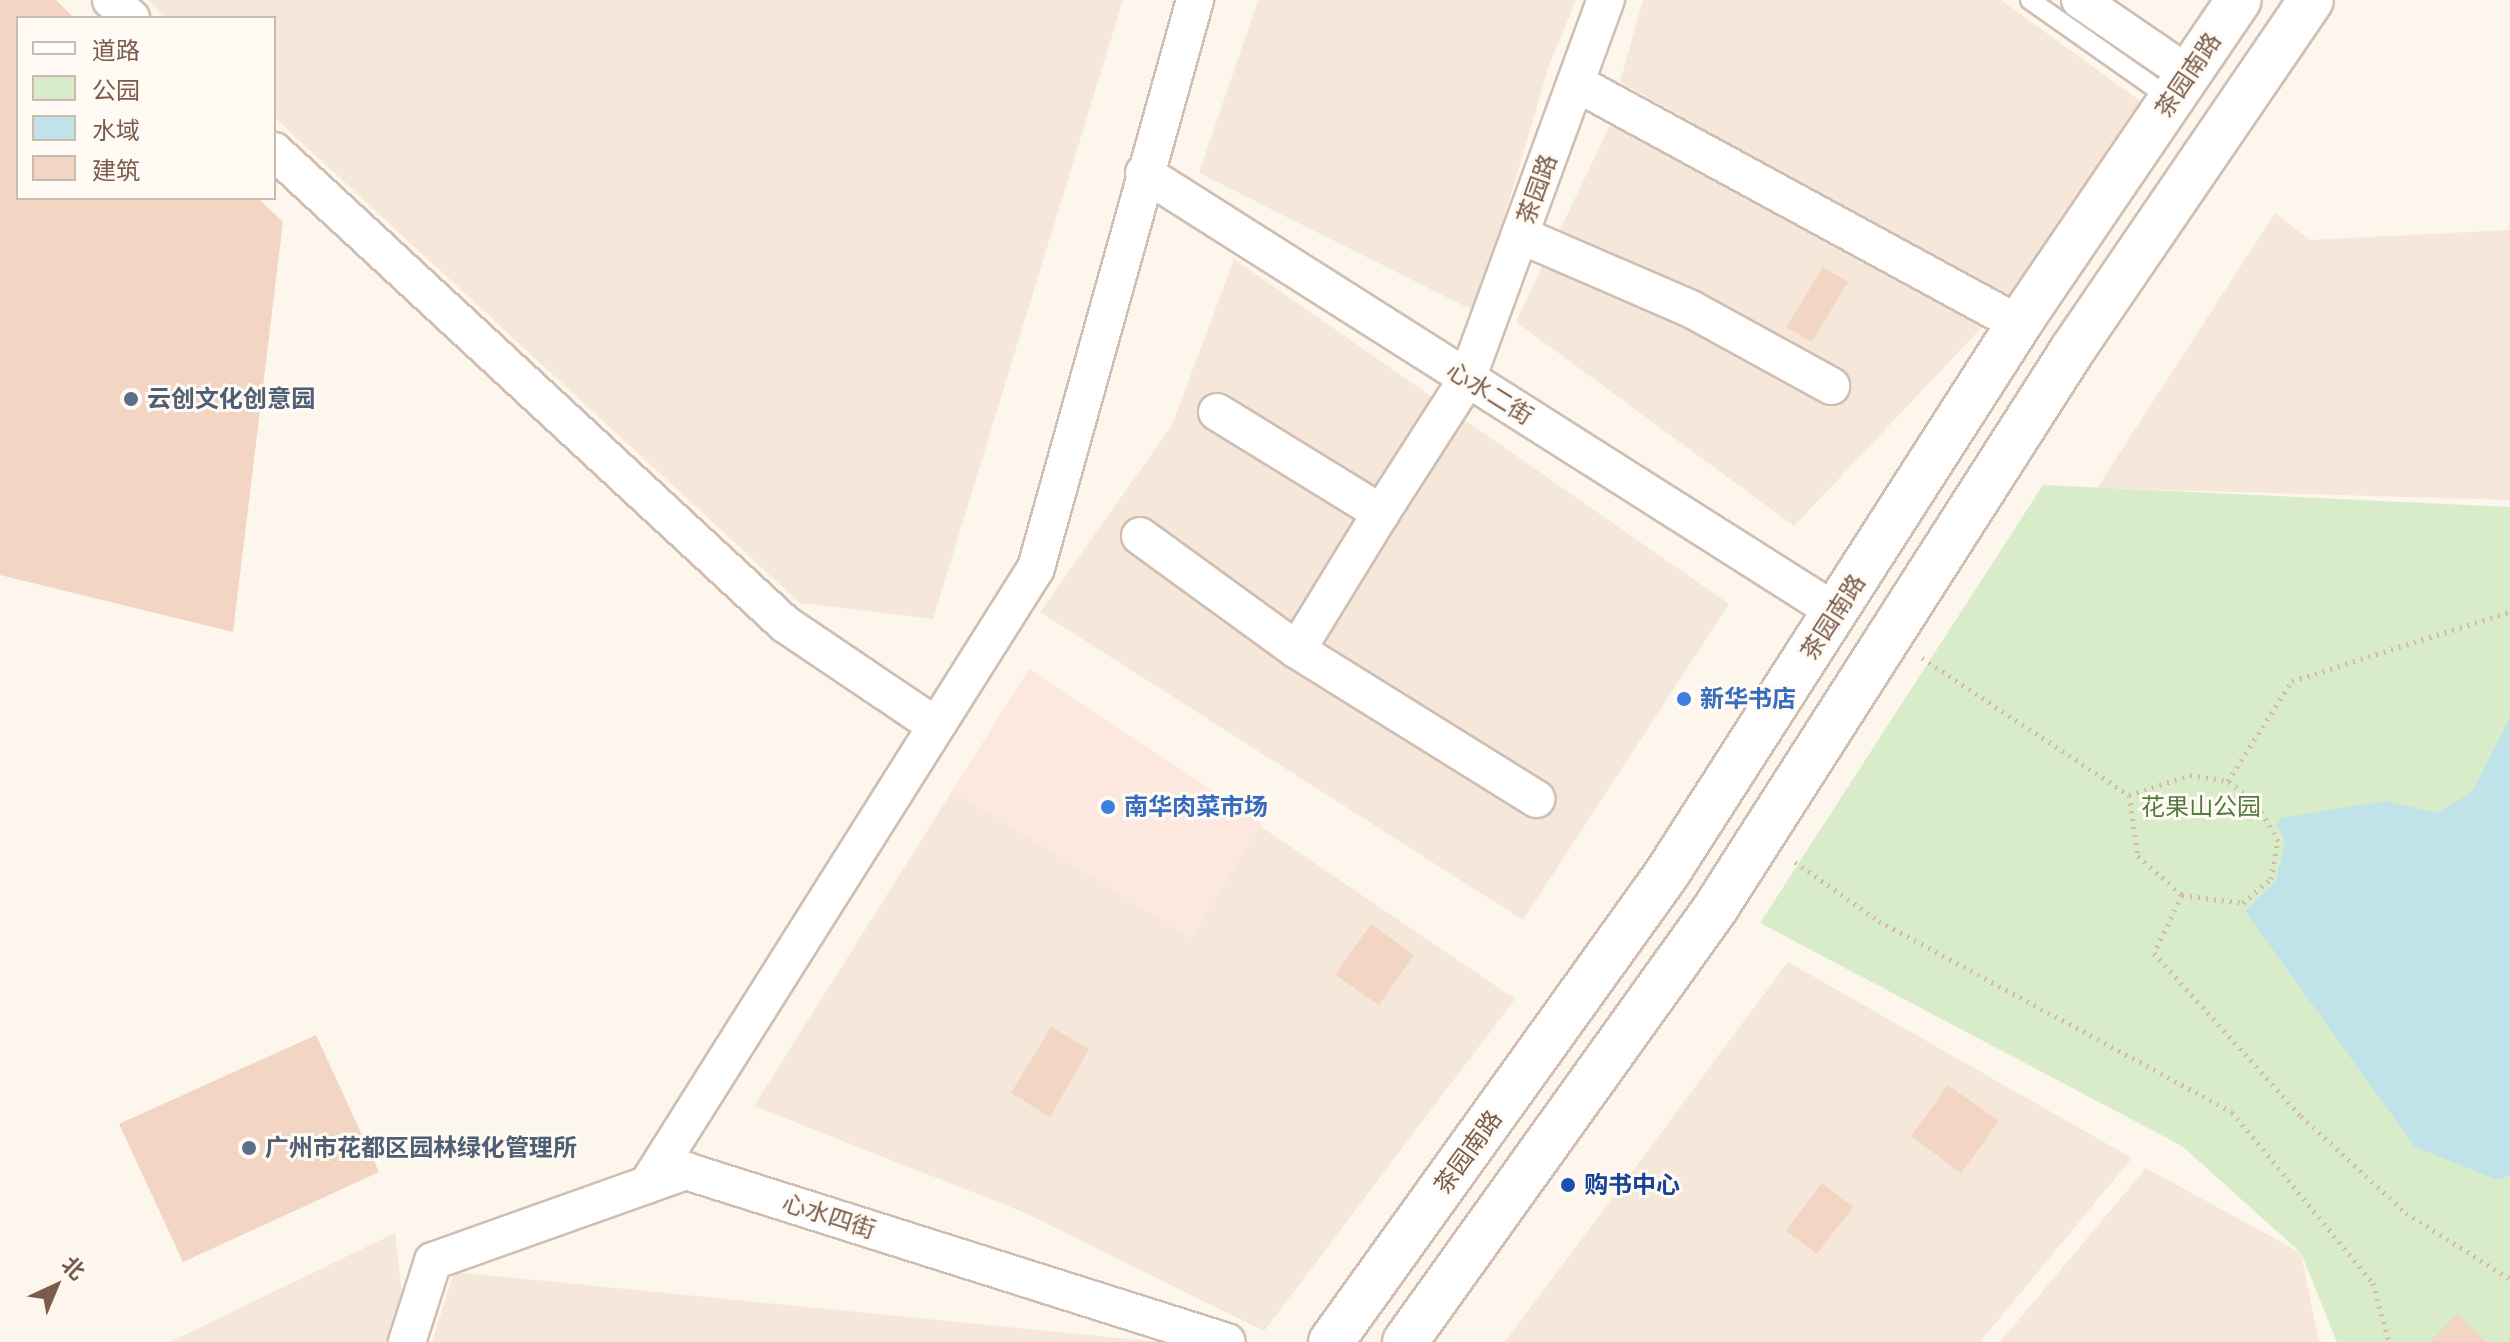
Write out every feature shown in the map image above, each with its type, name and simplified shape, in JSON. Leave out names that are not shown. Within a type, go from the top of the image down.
[{"type":"street","points":[[111,0],[129,16]]},
{"type":"street","points":[[647,1185],[1036,568],[1144,173],[1195,0]]},
{"type":"street","name":"茶园路","points":[[1297,650],[1467,379],[1606,0]]},
{"type":"street","points":[[2080,0],[2180,87]]},
{"type":"street","name":"茶园南路","points":[[1331,1342],[1666,875],[2019,324],[2239,0]]},
{"type":"street","points":[[1405,1342],[1715,909],[2073,349],[2311,0]]},
{"type":"street","points":[[1576,83],[2019,324]]},
{"type":"street","points":[[276,153],[785,624],[936,726]]},
{"type":"street","name":"心水二街","points":[[1144,173],[1836,612]]},
{"type":"street","points":[[1520,235],[1691,309],[1831,386]]},
{"type":"street","points":[[1217,412],[1381,513]]},
{"type":"street","points":[[1140,536],[1297,650],[1536,799]]},
{"type":"street","name":"心水四街","points":[[407,1342],[433,1261],[686,1171],[1227,1342]]},
{"type":"lane","points":[[2030,0],[2180,87]]},
{"type":"path","points":[[2228,781],[2292,681],[2510,612]]},
{"type":"path","points":[[1951,674],[2129,795],[2138,856],[2182,895],[2243,903],[2271,879],[2278,841],[2256,802],[2228,781],[2190,775],[2129,795]]},
{"type":"path","points":[[1784,854],[1879,921],[2232,1112],[2373,1283],[2389,1342]]},
{"type":"path","points":[[2182,895],[2154,953],[2301,1116],[2406,1213],[2510,1279]]},
{"type":"path","points":[[2499,1272],[2510,1267]]},
{"type":"shaded area","points":[[148,0],[1123,0],[933,619],[800,603],[276,119],[276,16],[165,16]]},
{"type":"shaded area","points":[[1258,0],[1576,0],[1549,66],[1476,312],[1199,173]]},
{"type":"shaded area","points":[[1643,0],[2001,0],[2150,108],[2015,303],[1620,82]]},
{"type":"shaded area","points":[[1610,125],[1987,322],[1794,526],[1516,322]]},
{"type":"shaded area","points":[[2275,213],[2310,240],[2510,230],[2510,500],[2097,488]]},
{"type":"shaded area","points":[[1234,259],[1729,604],[1523,920],[1040,612],[1172,425]]},
{"type":"shaded area","points":[[1029,669],[1515,999],[1264,1331],[1023,1212],[754,1106]]},
{"type":"shaded area","name":"南华肉菜市场","points":[[1029,669],[1262,823],[1191,938],[953,791]]},
{"type":"shaded area","points":[[1788,962],[2132,1158],[1980,1342],[1505,1342]]},
{"type":"shaded area","points":[[2146,1168],[2301,1253],[2319,1342],[2000,1342]]},
{"type":"shaded area","points":[[395,1233],[403,1304],[391,1342],[170,1342]]},
{"type":"shaded area","points":[[454,1272],[1159,1342],[432,1342]]},
{"type":"green space","name":"花果山公园","points":[[2043,485],[2510,507],[2510,1342],[2337,1342],[2301,1253],[2182,1146],[1760,923]]},
{"type":"water","points":[[2510,717],[2510,1176],[2495,1179],[2415,1147],[2245,911],[2276,881],[2285,842],[2277,825],[2281,818],[2386,801],[2437,813],[2472,792]]},
{"type":"building","name":"云创文化创意园","points":[[0,0],[56,0],[72,16],[16,16],[16,200],[260,200],[283,222],[233,632],[0,575]]},
{"type":"building","points":[[1823,267],[1848,282],[1812,342],[1786,327]]},
{"type":"building","points":[[1371,924],[1414,955],[1379,1005],[1335,975]]},
{"type":"building","points":[[1051,1027],[1089,1049],[1050,1117],[1011,1093]]},
{"type":"building","name":"广州市花都区园林绿化管理所","points":[[316,1035],[379,1172],[183,1262],[119,1124]]},
{"type":"building","points":[[1948,1085],[1999,1121],[1961,1173],[1911,1136]]},
{"type":"building","points":[[1822,1183],[1853,1207],[1817,1254],[1786,1231]]},
{"type":"building","points":[[2457,1314],[2486,1342],[2430,1342]]},
{"type":"place","name":"云创文化创意园","points":[[131,399]]},
{"type":"place","name":"新华书店","points":[[1684,699]]},
{"type":"place","name":"南华肉菜市场","points":[[1108,807]]},
{"type":"place","name":"广州市花都区园林绿化管理所","points":[[249,1148]]},
{"type":"place","name":"购书中心","points":[[1568,1185]]}]
